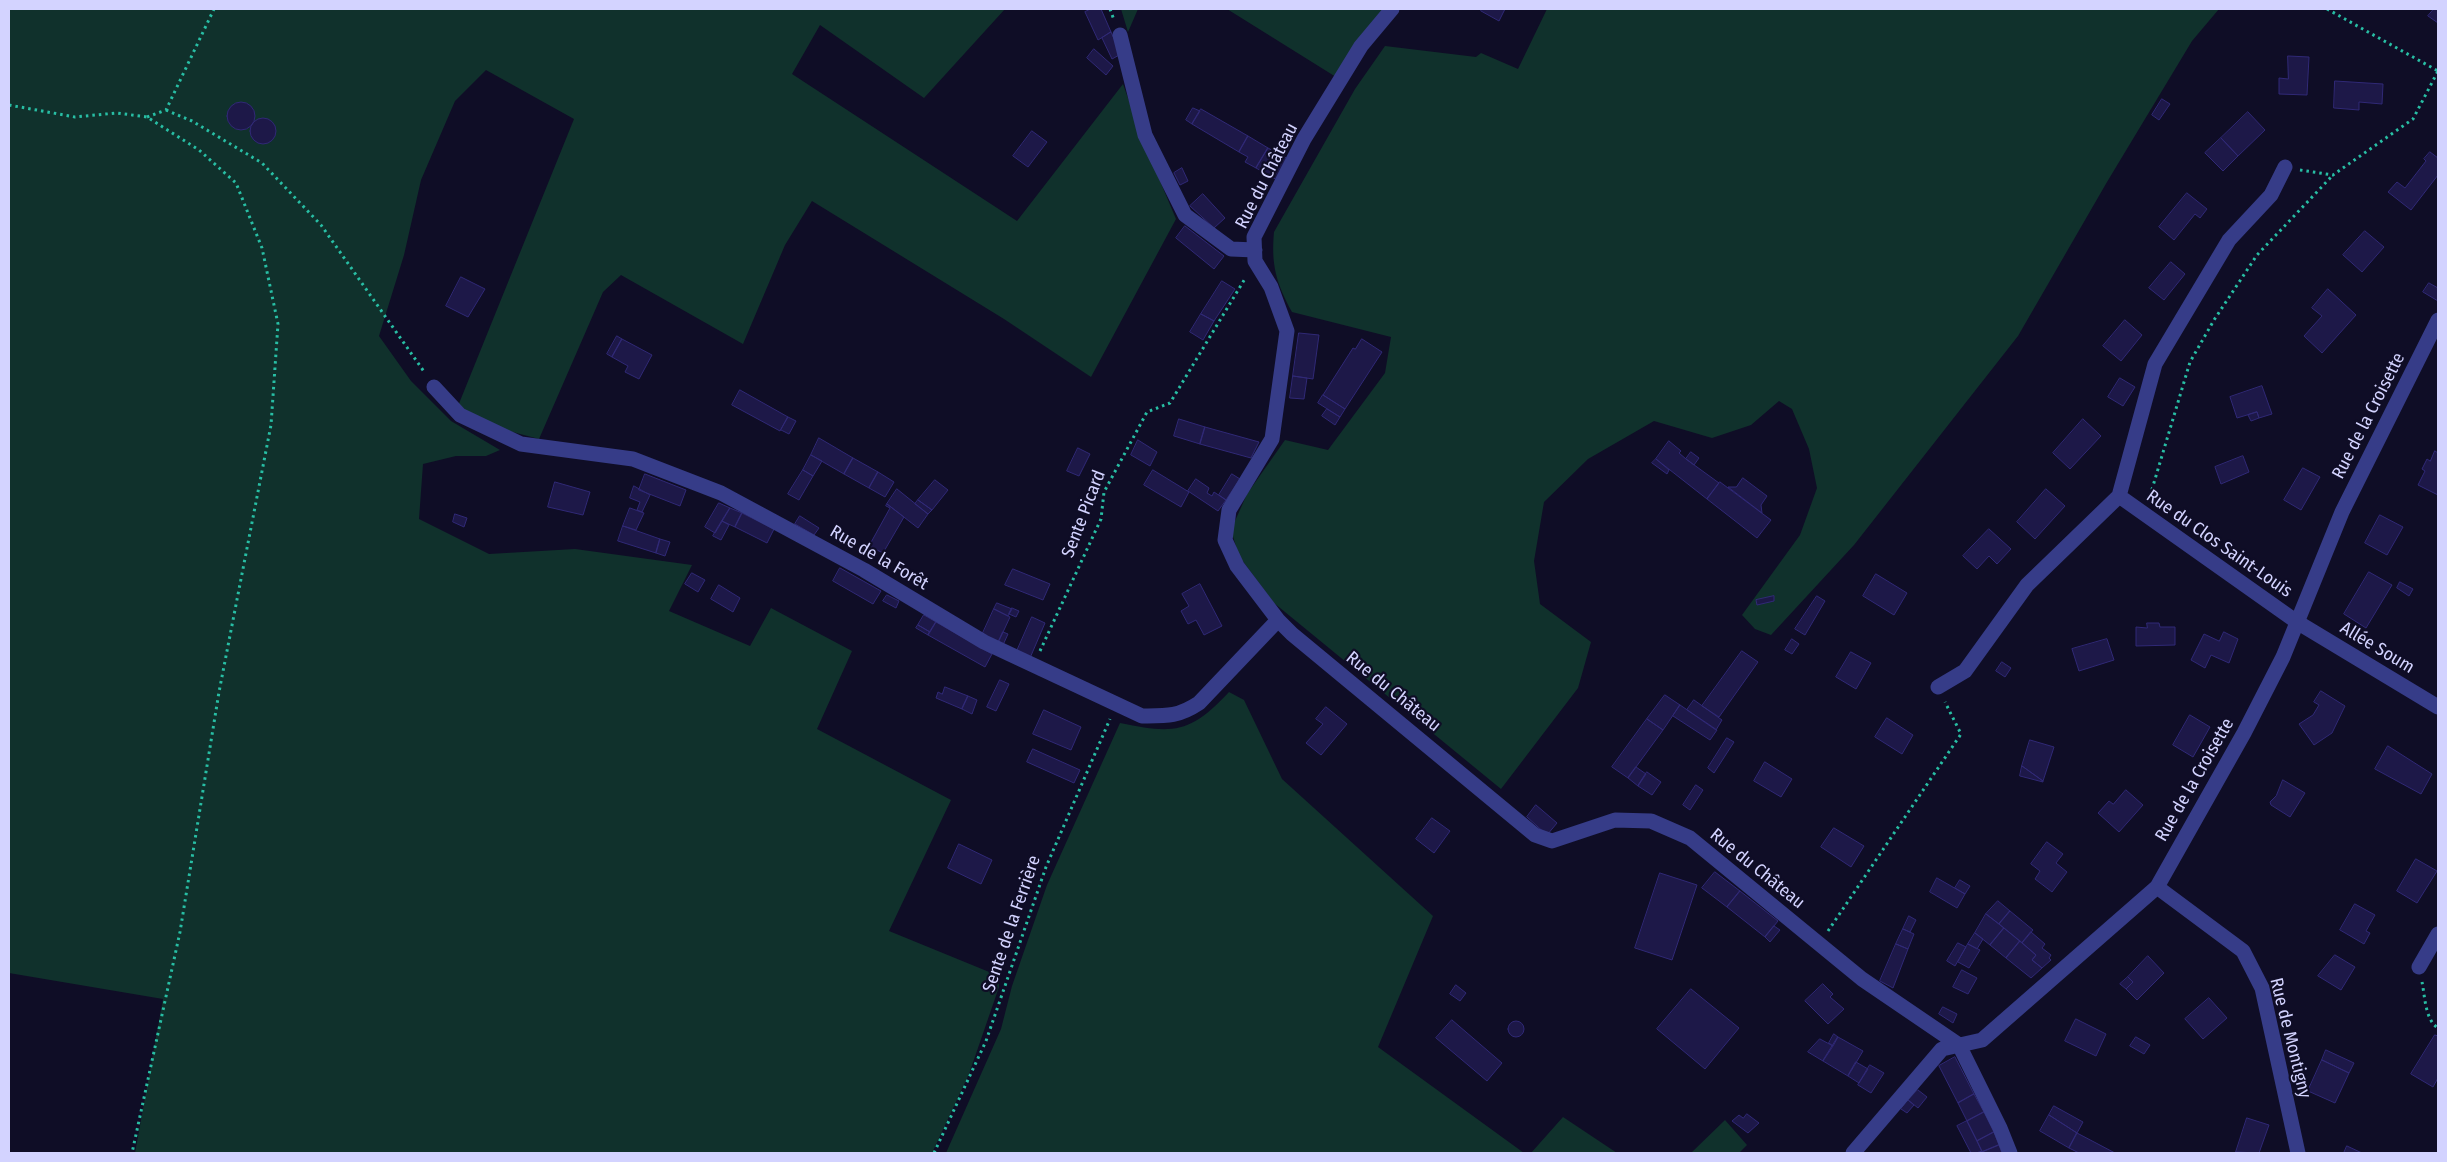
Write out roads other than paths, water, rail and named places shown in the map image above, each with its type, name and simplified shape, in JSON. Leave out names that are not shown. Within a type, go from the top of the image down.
[{"type":"street","name":"Rue du Château","points":[[1392,9],[1361,46],[1304,139],[1254,237],[1255,256],[1271,287],[1287,331],[1272,439],[1229,510],[1225,540],[1237,566],[1278,620],[1292,634],[1535,835],[1552,841],[1615,820],[1650,821],[1690,838],[1862,980],[1959,1046],[2000,1128],[2010,1153]]},
{"type":"street","points":[[1120,35],[1145,135],[1185,214],[1231,249],[1255,256]]},
{"type":"street","name":"Rue du Clos Saint-Louis","points":[[1938,687],[1965,671],[2026,585],[2119,496],[2155,364],[2229,240],[2272,195],[2285,167]]},
{"type":"street","name":"Rue de la Croisette","points":[[1853,1153],[1942,1049],[1982,1040],[2157,887],[2244,733],[2282,657],[2342,512],[2438,320]]},
{"type":"street","name":"Rue de la Forêt","points":[[434,387],[460,415],[521,444],[633,459],[721,493],[864,570],[984,642],[1142,716],[1169,716],[1185,712],[1199,703],[1278,620]]},
{"type":"street","name":"Rue du Clos Saint-Louis","points":[[2119,496],[2297,622]]},
{"type":"street","name":"Allée Soum","points":[[2297,622],[2438,707]]},
{"type":"street","name":"Rue de Montigny","points":[[2157,887],[2243,951],[2262,988],[2298,1153]]},
{"type":"street","points":[[2419,967],[2438,934]]}]
